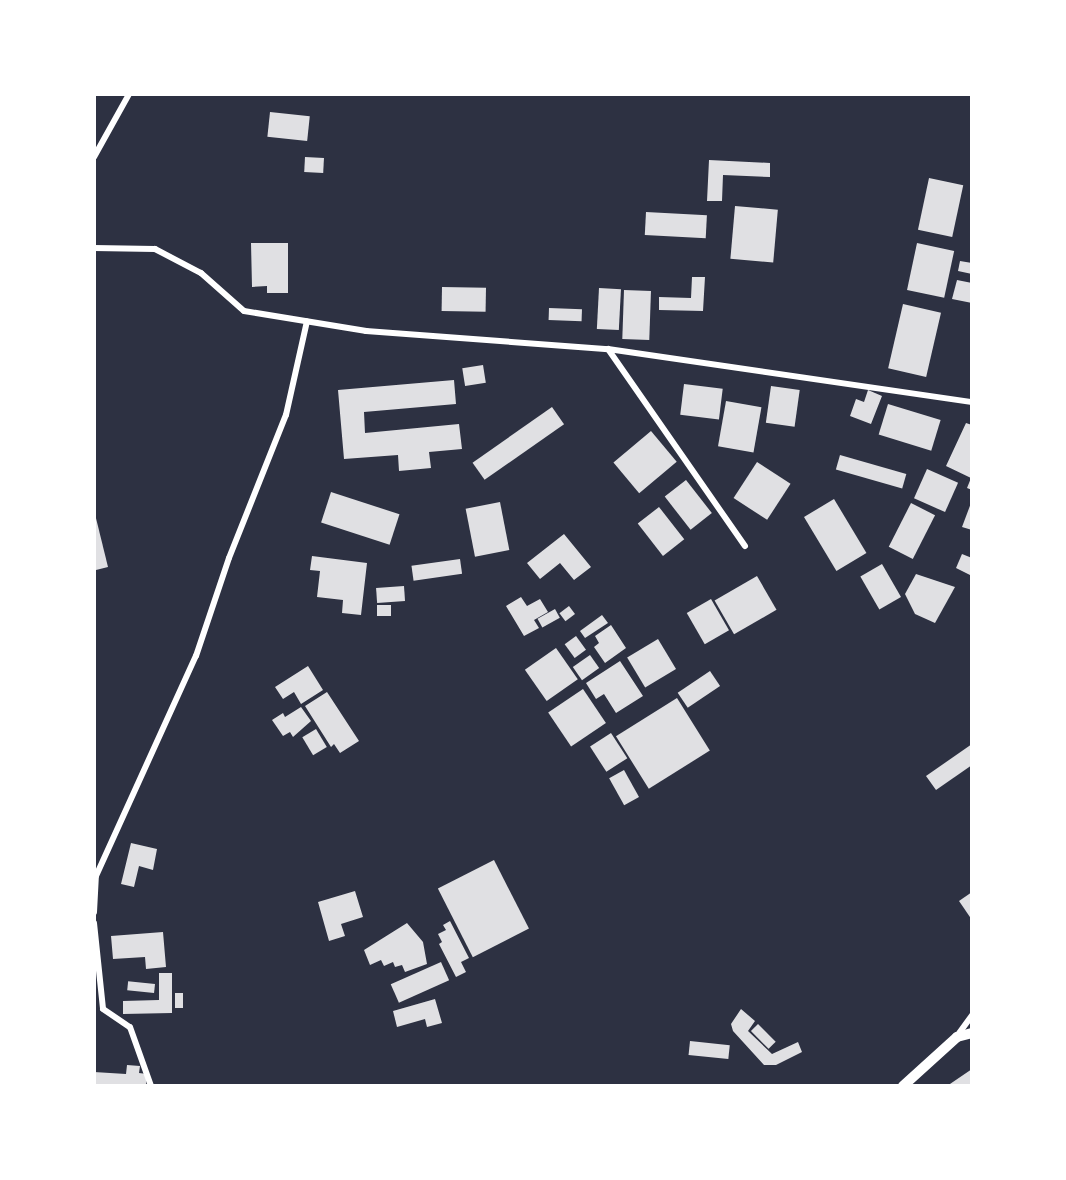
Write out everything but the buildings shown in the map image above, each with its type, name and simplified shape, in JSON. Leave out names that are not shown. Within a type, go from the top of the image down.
[{"type":"street","points":[[94,157],[129,94]]},
{"type":"street","points":[[94,248],[155,249],[201,273],[244,311],[366,331],[608,350],[972,402]]},
{"type":"street","points":[[94,912],[96,876],[195,656],[229,558],[286,415],[307,321]]},
{"type":"street","points":[[608,350],[745,546]]},
{"type":"street","points":[[94,923],[103,1009],[130,1027],[151,1086]]},
{"type":"street","points":[[903,1086],[957,1036],[972,1015]]},
{"type":"street","points":[[957,1036],[972,1033]]}]
